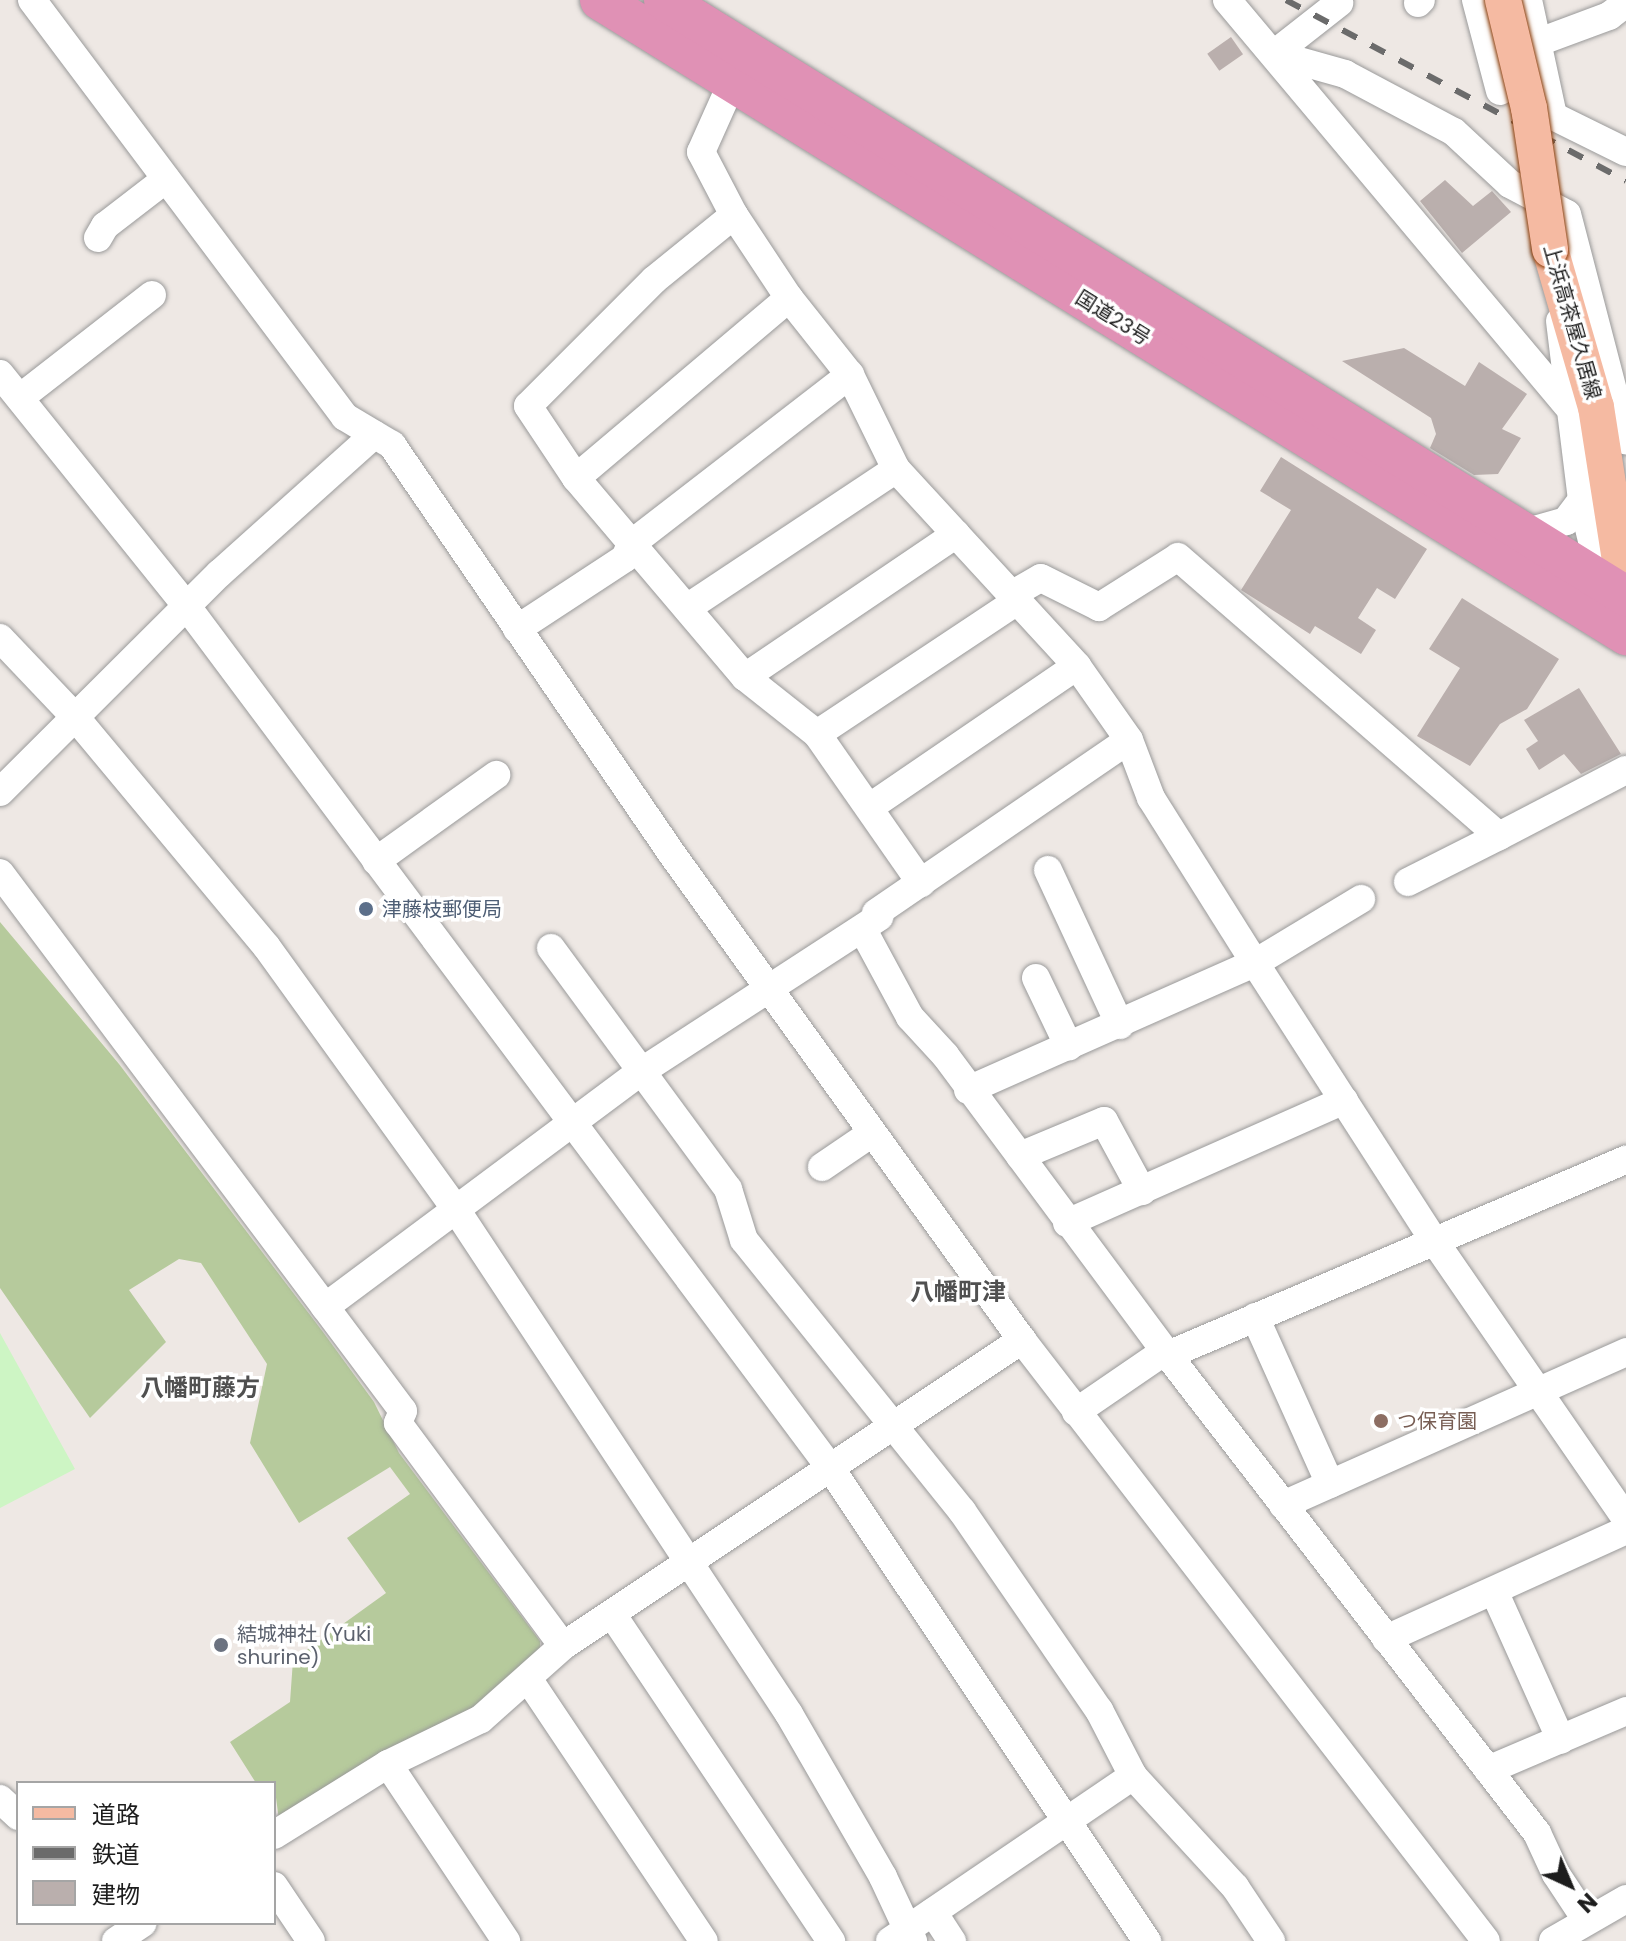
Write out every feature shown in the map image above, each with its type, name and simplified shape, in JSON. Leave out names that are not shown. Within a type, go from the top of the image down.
[{"type":"highway","name":"国道23号","points":[[600,0],[740,66],[1524,533],[1621,606]]},
{"type":"highway","name":"国道23号","points":[[664,0],[740,66],[1621,606]]},
{"type":"main road","name":"上浜高茶屋久居線","points":[[1503,0],[1529,108],[1553,262],[1579,335],[1596,407],[1621,606]]},
{"type":"street","points":[[32,0],[345,417],[392,445],[770,991],[1022,1340],[1486,1941]]},
{"type":"street","points":[[1227,0],[1567,405]]},
{"type":"street","points":[[1476,0],[1500,91]]},
{"type":"street","points":[[1528,0],[1553,116],[1626,152]]},
{"type":"street","points":[[1274,54],[1342,1]]},
{"type":"street","points":[[1539,42],[1609,16],[1626,3]]},
{"type":"street","points":[[1274,54],[1345,74],[1442,125],[1481,152],[1510,184],[1567,214],[1626,440]]},
{"type":"street","points":[[740,66],[701,152],[734,215],[789,298],[850,375],[896,469],[1077,666],[1129,740],[1151,798],[1255,963],[1433,1239],[1626,1519]]},
{"type":"street","points":[[98,238],[105,226],[166,179]]},
{"type":"street","points":[[734,215],[654,280],[528,406],[576,478],[745,677],[817,734],[921,883]]},
{"type":"street","points":[[1553,262],[1567,405],[1582,500],[1595,553],[1621,606]]},
{"type":"street","points":[[21,397],[152,295]]},
{"type":"street","points":[[576,478],[789,298]]},
{"type":"street","points":[[0,374],[188,608],[829,1466],[1147,1941]]},
{"type":"street","points":[[517,629],[625,558],[631,544],[850,375]]},
{"type":"street","points":[[0,792],[220,573],[374,435]]},
{"type":"street","points":[[687,608],[896,469]]},
{"type":"street","points":[[1524,533],[1566,521],[1582,500]]},
{"type":"street","points":[[745,677],[956,534]]},
{"type":"street","points":[[817,734],[1041,578],[1099,607],[1178,557],[1499,836]]},
{"type":"street","points":[[0,638],[76,718],[266,946],[455,1208],[835,1790],[903,1937],[933,1912],[1133,1776]]},
{"type":"street","points":[[870,807],[1077,666]]},
{"type":"street","points":[[325,1307],[642,1071],[770,991],[1129,740]]},
{"type":"street","points":[[1408,882],[1626,770]]},
{"type":"street","points":[[376,861],[496,775]]},
{"type":"street","points":[[1048,870],[1120,1025]]},
{"type":"street","points":[[0,873],[403,1411],[398,1423],[563,1646]]},
{"type":"street","points":[[968,1090],[1255,963],[1361,899]]},
{"type":"street","points":[[873,920],[910,1017],[945,1055],[1067,1223],[1537,1833],[1556,1874],[1585,1918]]},
{"type":"street","points":[[551,948],[728,1189],[744,1240],[788,1300],[895,1422],[1042,1622],[1099,1710],[1133,1776],[1235,1887],[1271,1941]]},
{"type":"street","points":[[1036,978],[1069,1047]]},
{"type":"street","points":[[1067,1223],[1344,1100]]},
{"type":"street","points":[[1020,1156],[1104,1121],[1142,1191]]},
{"type":"street","points":[[822,1167],[872,1133]]},
{"type":"street","points":[[1076,1412],[1167,1353],[1626,1160]]},
{"type":"street","points":[[1255,1317],[1330,1484]]},
{"type":"street","points":[[276,1834],[388,1764],[481,1719],[529,1680],[563,1646],[1022,1340]]},
{"type":"street","points":[[1283,1505],[1626,1352]]},
{"type":"street","points":[[1386,1639],[1626,1530]]},
{"type":"street","points":[[1494,1591],[1561,1740]]},
{"type":"street","points":[[612,1614],[831,1941]]},
{"type":"street","points":[[529,1680],[704,1941]]},
{"type":"street","points":[[1488,1770],[1626,1711]]},
{"type":"street","points":[[388,1764],[506,1941]]},
{"type":"street","points":[[0,1799],[16,1814]]},
{"type":"street","points":[[276,1889],[311,1941]]},
{"type":"street","points":[[1553,1941],[1585,1918],[1626,1899]]},
{"type":"street","points":[[933,1912],[952,1941]]},
{"type":"street","points":[[117,1941],[140,1925]]},
{"type":"green space","points":[[0,922],[119,1064],[323,1332],[374,1402],[399,1453],[540,1641],[540,1654],[472,1709],[279,1820],[276,1781],[255,1781],[230,1742],[290,1702],[293,1660],[386,1593],[347,1538],[410,1494],[390,1467],[299,1523],[250,1443],[267,1364],[201,1263],[179,1259],[129,1290],[166,1342],[90,1418],[0,1288]]},
{"type":"green space","points":[[0,1333],[75,1469],[0,1508]]},
{"type":"building","points":[[1231,37],[1243,54],[1219,71],[1207,54]]},
{"type":"building","points":[[1445,180],[1473,206],[1492,191],[1511,212],[1462,253],[1420,201]]},
{"type":"building","points":[[1404,348],[1465,386],[1479,362],[1527,394],[1502,429],[1521,438],[1498,474],[1474,475],[1430,448],[1436,434],[1431,418],[1342,361]]},
{"type":"building","points":[[1281,457],[1427,549],[1395,599],[1377,588],[1358,618],[1376,630],[1361,654],[1315,626],[1310,634],[1241,590],[1291,510],[1260,491]]},
{"type":"building","points":[[1462,598],[1559,659],[1527,709],[1500,724],[1470,766],[1417,736],[1460,668],[1429,649]]},
{"type":"building","points":[[1579,688],[1621,754],[1581,774],[1564,754],[1539,770],[1526,749],[1538,741],[1524,720]]},
{"type":"railway","points":[[1286,0],[1626,181]]},
{"type":"place","name":"津藤枝郵便局","points":[[366,909]]},
{"type":"place","name":"つ保育園","points":[[1381,1421]]},
{"type":"place","name":"結城神社 (Yuki shurine)","points":[[221,1645]]},
{"type":"district","name":"八幡町津","points":[[958,1292]]},
{"type":"district","name":"八幡町藤方","points":[[200,1388]]}]
